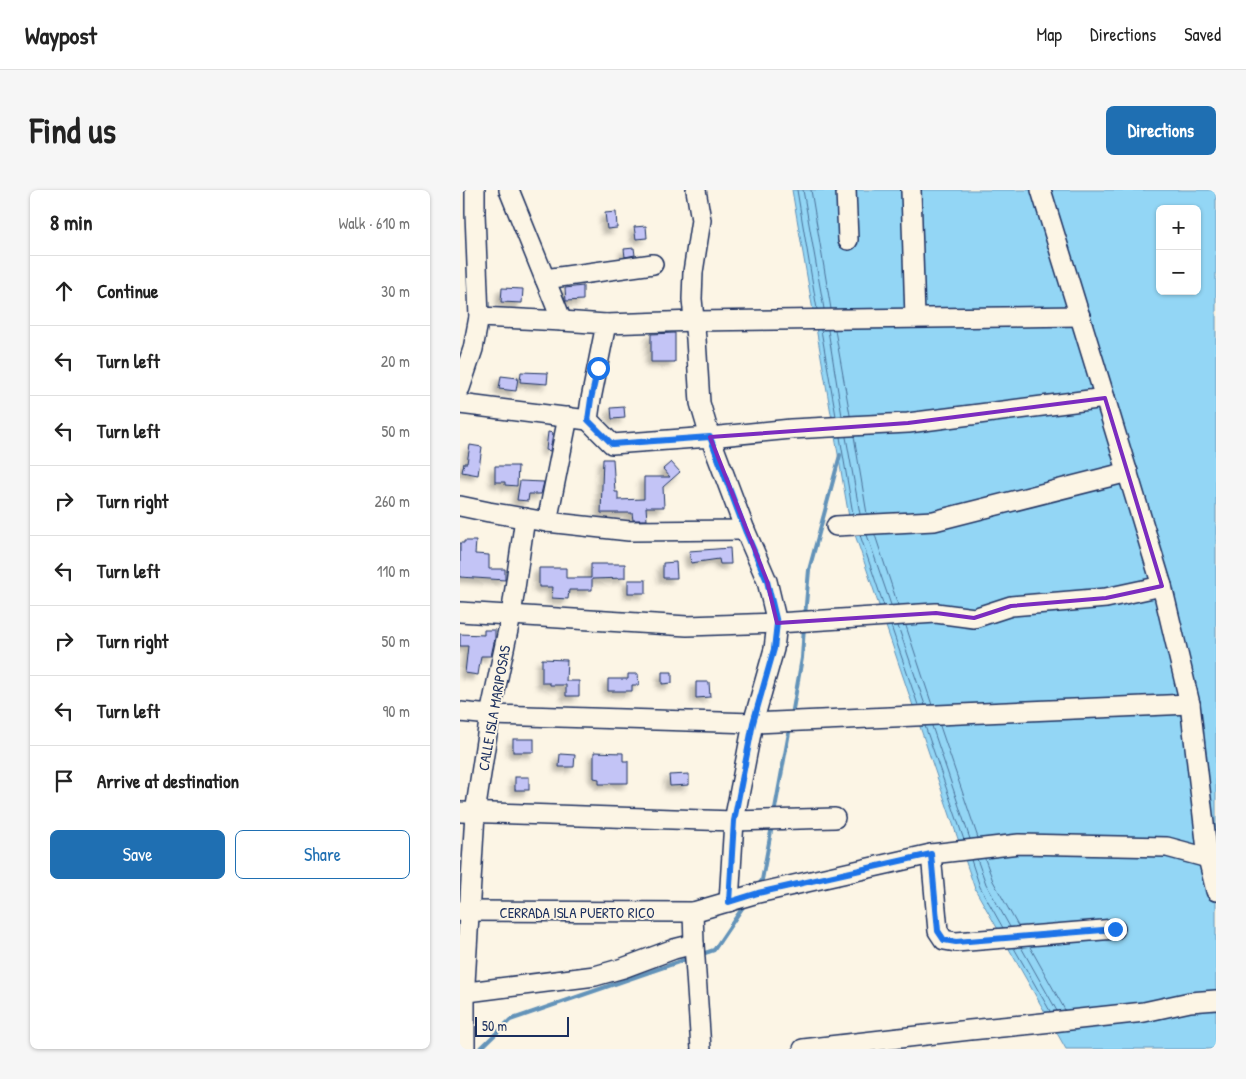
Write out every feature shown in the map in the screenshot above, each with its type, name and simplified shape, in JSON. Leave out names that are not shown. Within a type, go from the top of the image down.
[{"type":"street","points":[[460,388],[473,349],[479,317],[475,190]]},
{"type":"street","points":[[509,190],[562,321]]},
{"type":"street","points":[[696,190],[701,220],[693,272],[692,299],[700,403],[710,437],[745,530],[767,581],[777,623],[774,649],[753,723],[734,821],[729,902]]},
{"type":"street","points":[[846,190],[848,240]]},
{"type":"street","points":[[911,190],[915,318]]},
{"type":"street","points":[[1041,190],[1162,586],[1190,704],[1216,891]]},
{"type":"street","points":[[545,279],[653,264]]},
{"type":"street","points":[[479,317],[606,324],[694,321],[1080,316]]},
{"type":"street","points":[[588,420],[606,324]]},
{"type":"street","points":[[460,404],[588,420],[612,444],[792,429],[908,423],[1105,398]]},
{"type":"street","points":[[547,522],[568,417]]},
{"type":"street","points":[[836,526],[934,521],[1128,472]]},
{"type":"street","points":[[460,506],[547,522],[629,530],[745,530]]},
{"type":"street","name":"CALLE ISLA MARIPOSAS","points":[[465,1049],[462,993],[468,813],[511,616],[525,518]]},
{"type":"street","points":[[460,612],[687,626],[777,623],[936,613],[974,618],[1011,606],[1106,598],[1162,586]]},
{"type":"street","points":[[460,712],[490,715],[753,723],[1190,704]]},
{"type":"street","points":[[468,813],[734,821],[835,818]]},
{"type":"street","name":"CERRADA ISLA PUERTO RICO","points":[[464,911],[693,912],[758,893],[931,854],[1019,844],[1167,847],[1212,858]]},
{"type":"street","points":[[931,854],[938,931],[944,940],[956,942],[1115,929]]},
{"type":"street","points":[[693,912],[702,1049]]},
{"type":"street","points":[[462,993],[595,976],[694,944]]},
{"type":"street","points":[[803,1049],[1144,1012],[1190,1002],[1216,1000]]},
{"type":"highlighted area","points":[[1105,398],[1162,586],[1106,598],[1011,606],[974,618],[936,613],[777,623],[767,581],[710,437],[908,423]]},
{"type":"water","points":[[792,190],[1216,190],[1216,1049],[1066,1049],[975,889],[849,517]]},
{"type":"building","points":[[616,212],[617,228],[607,229],[605,213]]},
{"type":"building","points":[[646,226],[647,238],[636,239],[634,227]]},
{"type":"building","points":[[634,248],[635,255],[625,257],[624,249]]},
{"type":"building","points":[[583,286],[583,300],[566,301],[565,288]]},
{"type":"building","points":[[502,288],[523,289],[522,303],[501,302]]},
{"type":"building","points":[[675,333],[675,362],[651,362],[651,334]]},
{"type":"building","points":[[521,372],[548,373],[547,384],[520,382]]},
{"type":"building","points":[[501,376],[518,378],[516,391],[499,389]]},
{"type":"building","points":[[624,407],[625,418],[612,419],[611,408]]},
{"type":"building","points":[[548,432],[553,433],[550,451],[546,450]]},
{"type":"building","points":[[470,445],[482,447],[478,475],[462,472],[464,463],[467,463]]},
{"type":"building","points":[[603,459],[613,459],[615,492],[618,492],[618,500],[644,499],[644,477],[670,477],[663,469],[671,462],[680,472],[663,487],[664,507],[646,507],[647,520],[633,520],[632,513],[601,513]]},
{"type":"building","points":[[495,466],[518,466],[517,486],[505,485],[505,482],[495,482]]},
{"type":"building","points":[[520,481],[544,482],[541,494],[529,494],[528,501],[517,500]]},
{"type":"building","points":[[464,541],[476,541],[475,554],[489,555],[489,569],[505,569],[505,580],[460,577],[460,543],[464,543]]},
{"type":"building","points":[[730,548],[731,564],[720,564],[719,559],[691,563],[689,551]]},
{"type":"building","points":[[676,562],[677,578],[663,578],[663,563]]},
{"type":"building","points":[[591,564],[625,564],[625,578],[592,579],[592,590],[569,590],[568,599],[552,598],[553,587],[539,587],[539,568],[566,568],[566,578],[591,578]]},
{"type":"building","points":[[628,580],[646,580],[646,593],[628,593]]},
{"type":"building","points":[[484,630],[495,630],[491,656],[481,656],[478,675],[465,673],[468,646],[460,646],[460,634],[484,635]]},
{"type":"building","points":[[542,659],[567,660],[566,681],[579,681],[579,696],[566,696],[566,685],[542,683]]},
{"type":"building","points":[[662,672],[672,672],[672,683],[662,684]]},
{"type":"building","points":[[628,674],[638,674],[639,685],[632,685],[632,691],[608,691],[608,679],[628,679]]},
{"type":"building","points":[[696,682],[709,682],[710,697],[696,698]]},
{"type":"building","points":[[513,739],[534,739],[534,752],[513,752]]},
{"type":"building","points":[[594,752],[623,753],[623,761],[628,761],[628,783],[599,784],[599,779],[594,778]]},
{"type":"building","points":[[560,754],[575,755],[574,767],[559,767]]},
{"type":"building","points":[[689,774],[689,785],[670,786],[669,775]]},
{"type":"building","points":[[515,777],[529,777],[529,790],[515,790]]},
{"type":"waterway","points":[[805,616],[809,570],[840,455]]},
{"type":"waterway","points":[[792,715],[802,658],[804,626]]},
{"type":"waterway","points":[[774,814],[790,727]]},
{"type":"waterway","points":[[758,886],[762,880],[772,826]]},
{"type":"waterway","points":[[699,955],[714,950],[745,904]]},
{"type":"waterway","points":[[480,1049],[510,1020],[690,958]]},
{"type":"route","points":[[598,368],[588,420],[612,444],[710,437],[745,530],[767,581],[777,623],[774,649],[753,723],[734,821],[729,902],[758,893],[931,854],[938,931],[944,940],[956,942],[1115,929]]}]
